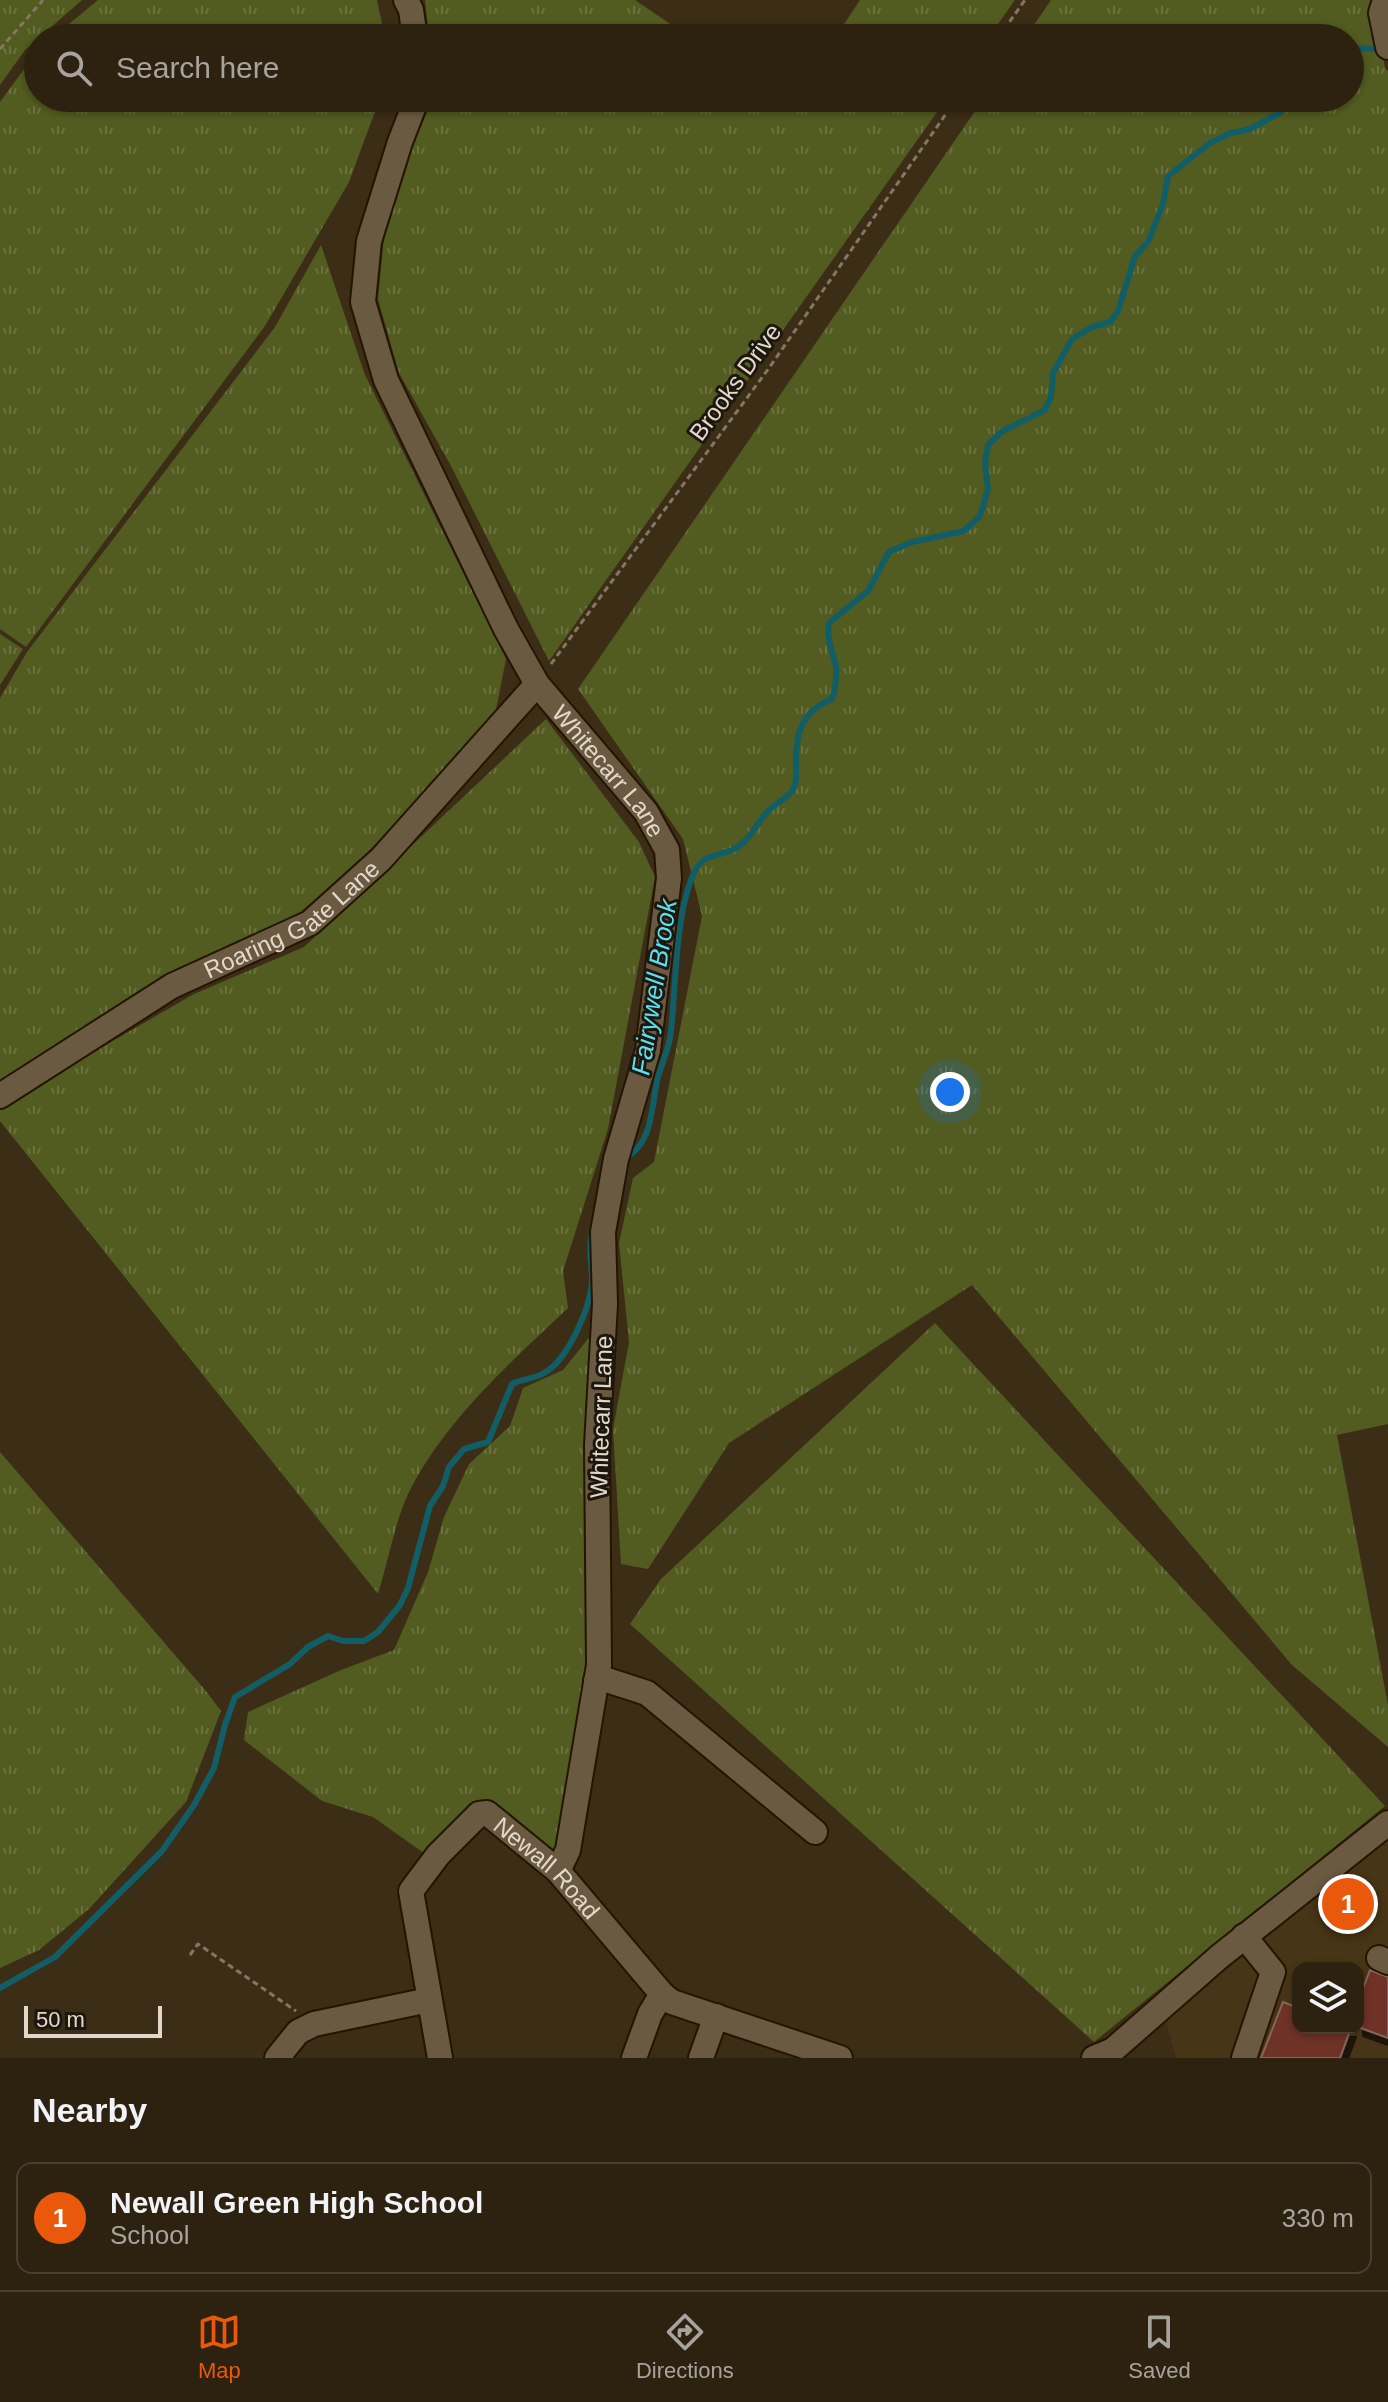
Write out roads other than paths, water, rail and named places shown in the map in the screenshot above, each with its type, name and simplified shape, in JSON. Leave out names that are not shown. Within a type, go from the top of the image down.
[{"type":"street","points":[[406,0],[413,24]]},
{"type":"street","points":[[1385,0],[1381,13],[1387,45]]},
{"type":"street","name":"Whitecarr Lane","points":[[412,112],[369,241],[363,302],[386,380],[506,629],[537,684],[646,812],[667,850],[669,878],[648,1050],[616,1159],[603,1232],[605,1304],[597,1445],[599,1665],[568,1850],[558,1871]]},
{"type":"street","name":"Roaring Gate Lane","points":[[0,1096],[172,986],[310,923],[381,859],[537,684]]},
{"type":"street","points":[[596,1681],[607,1680],[647,1693],[815,1832]]},
{"type":"street","name":"Newall Road","points":[[440,2058],[411,1891],[438,1855],[479,1814],[487,1813],[558,1871],[672,2002],[840,2058]]},
{"type":"street","points":[[1094,2058],[1113,2050],[1244,1936],[1388,1823]]},
{"type":"street","points":[[1244,1936],[1273,1972],[1244,2058]]},
{"type":"street","points":[[634,2058],[650,2014],[662,1994]]},
{"type":"street","points":[[277,2058],[298,2032],[314,2024],[429,2000]]},
{"type":"street","points":[[701,2058],[716,2016]]},
{"type":"waterway","name":"Fairywell Brook","points":[[1364,48],[1383,49]]},
{"type":"waterway","name":"Fairywell Brook","points":[[625,1158],[641,1143],[646,1133],[669,1043],[680,926],[689,885],[699,864],[743,842],[768,811],[794,789],[797,745],[802,726],[813,711],[832,699],[834,691],[836,667],[829,640],[829,623],[868,591],[889,552],[912,542],[964,531],[980,516],[988,489],[985,463],[988,445],[1001,432],[1045,410],[1051,397],[1053,373],[1072,339],[1092,327],[1110,322],[1118,311],[1135,256],[1148,242],[1163,204],[1168,176],[1210,143],[1231,133],[1250,129],[1280,112]]},
{"type":"waterway","name":"Fairywell Brook","points":[[0,1988],[55,1957],[162,1851],[194,1805],[214,1768],[235,1697],[290,1664],[308,1647],[328,1636],[343,1641],[364,1641],[378,1632],[400,1605],[408,1588],[430,1506],[443,1486],[449,1467],[464,1449],[488,1442],[512,1384],[539,1376],[551,1368],[576,1334],[592,1282],[592,1232]]},
{"type":"place","name":"Newall Green High School","points":[[1348,1904]]}]
